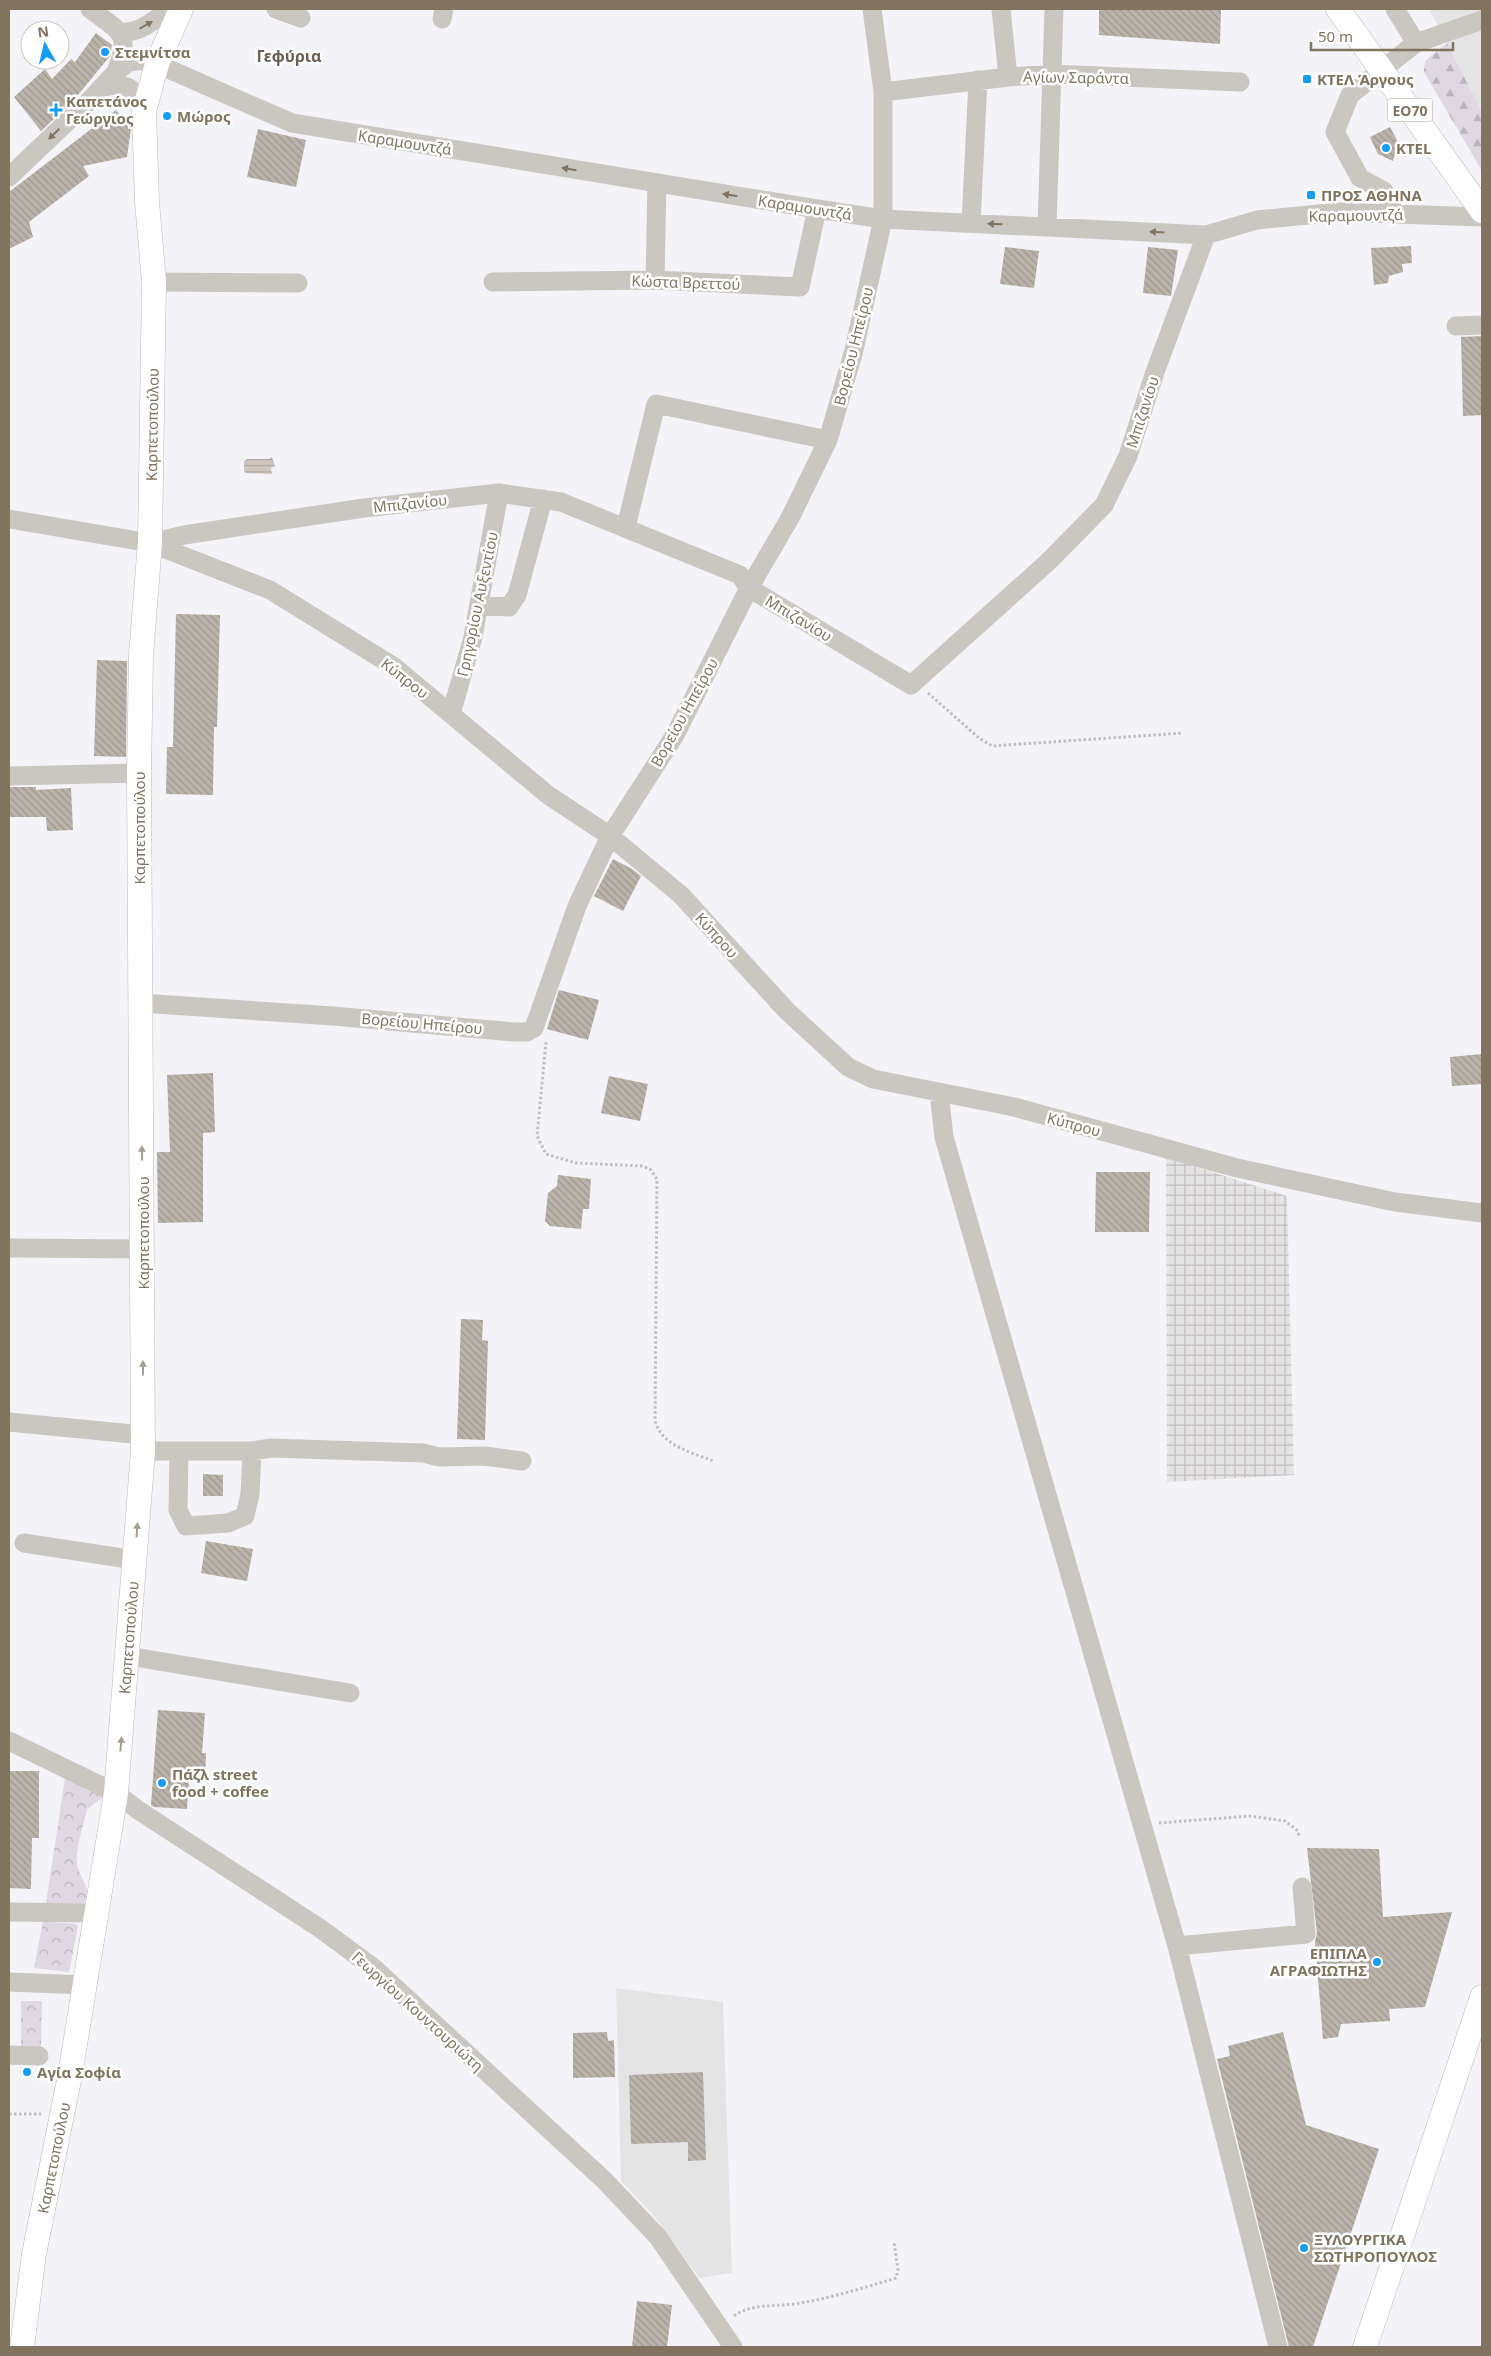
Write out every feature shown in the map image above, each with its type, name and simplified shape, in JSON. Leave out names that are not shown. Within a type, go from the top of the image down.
[{"type":"main road","name":"Καρπετοπούλου","points":[[22,2347],[34,2254],[62,2114],[98,1913],[116,1793],[143,1443],[139,773],[141,655],[150,543],[154,282],[147,202],[144,111],[150,62],[181,9]]},
{"type":"main road","name":"ΕΟ70","points":[[1338,9],[1482,212]]},
{"type":"main road","points":[[1365,2347],[1482,1997]]},
{"type":"street","points":[[90,9],[120,32],[124,41],[124,53],[116,72]]},
{"type":"street","points":[[120,32],[141,28],[169,9]]},
{"type":"street","points":[[276,9],[300,18]]},
{"type":"street","name":"Βορείου Ηπείρου","points":[[141,1003],[527,1032],[534,1028],[577,906],[610,836],[675,735],[749,588],[790,518],[828,440],[854,350],[883,218],[884,92],[872,9]]},
{"type":"street","points":[[1001,9],[1008,77]]},
{"type":"street","points":[[1047,226],[1054,9]]},
{"type":"street","points":[[1395,9],[1416,43]]},
{"type":"street","points":[[1395,214],[1384,191],[1360,178],[1335,132],[1350,96],[1416,43],[1482,20]]},
{"type":"street","points":[[9,176],[116,72],[129,62],[150,62]]},
{"type":"street","name":"Καραμουντζά","points":[[150,62],[292,123],[817,209],[883,218],[1206,235],[1257,220],[1339,212],[1482,217]]},
{"type":"street","name":"Αγίων Σαράντα","points":[[884,92],[978,80],[1053,74],[1240,82]]},
{"type":"street","points":[[970,223],[978,80]]},
{"type":"street","name":"Καρπετοπούλου","points":[[101,88],[112,85],[130,87],[137,94],[144,111]]},
{"type":"street","points":[[655,280],[657,183]]},
{"type":"street","name":"Κώστα Βρεττού","points":[[493,282],[655,280],[800,287],[817,209]]},
{"type":"street","name":"Μπιζανίου","points":[[150,543],[184,534],[364,508],[499,493],[561,502],[740,575],[749,588],[911,685],[1049,561],[1104,505],[1128,456],[1155,372],[1206,235]]},
{"type":"street","points":[[154,282],[298,283]]},
{"type":"street","points":[[1456,326],[1482,325]]},
{"type":"street","points":[[626,527],[656,404],[828,440]]},
{"type":"street","name":"Γρηγορίου Αυξεντίου","points":[[451,714],[473,637],[499,493]]},
{"type":"street","points":[[478,605],[509,607],[517,594],[543,499]]},
{"type":"street","name":"Κύπρου","points":[[9,519],[150,543],[270,590],[393,666],[548,795],[610,836],[682,895],[786,1010],[848,1066],[873,1079],[1014,1107],[1237,1168],[1395,1202],[1482,1213]]},
{"type":"street","points":[[9,776],[139,773]]},
{"type":"street","points":[[939,1092],[944,1137],[1177,1946],[1278,2347]]},
{"type":"street","points":[[9,1248],[143,1249]]},
{"type":"street","points":[[9,1422],[143,1443],[179,1451],[252,1451],[272,1448],[423,1453],[439,1457],[484,1456],[522,1461]]},
{"type":"street","points":[[179,1451],[178,1510],[186,1526],[228,1523],[245,1516],[250,1494],[252,1451]]},
{"type":"street","points":[[24,1543],[135,1560]]},
{"type":"street","points":[[128,1656],[350,1693]]},
{"type":"street","name":"Γεωργίου Κουντουριώτη","points":[[9,1741],[116,1793],[138,1810],[321,1929],[375,1969],[604,2180],[658,2237],[733,2347]]},
{"type":"street","points":[[1177,1946],[1306,1934],[1302,1887]]},
{"type":"street","points":[[9,1912],[98,1913]]},
{"type":"street","points":[[9,1982],[85,1985]]},
{"type":"street","points":[[9,2055],[39,2056]]},
{"type":"path","points":[[911,685],[932,695],[979,738],[992,746],[1183,733]]},
{"type":"path","points":[[546,1041],[538,1136],[546,1154],[576,1163],[643,1166],[651,1170],[657,1179],[655,1420],[657,1428],[668,1441],[713,1461]]},
{"type":"path","points":[[1141,1824],[1250,1816],[1285,1821],[1298,1831],[1299,1837]]},
{"type":"path","points":[[9,2114],[62,2114]]},
{"type":"path","points":[[718,2326],[744,2309],[758,2306],[793,2304],[896,2278],[898,2270],[894,2242]]},
{"type":"shaded area","points":[[1429,9],[1482,9],[1482,112],[1447,43]]},
{"type":"shaded area","points":[[272,457],[275,466],[271,468],[272,474],[246,473],[244,471],[244,461],[247,459],[269,459]]},
{"type":"shaded area","points":[[1166,1157],[1287,1196],[1294,1475],[1167,1482]]},
{"type":"shaded area","points":[[616,1988],[723,2002],[732,2273],[699,2278],[655,2217],[621,2181]]},
{"type":"green space","points":[[1447,43],[1482,112],[1482,171],[1424,72],[1425,61]]},
{"type":"green space","points":[[66,1772],[105,1796],[87,1809],[78,1844],[77,1863],[86,1888],[87,1898],[84,1903],[46,1903]]},
{"type":"green space","points":[[43,1921],[76,1924],[78,1926],[69,1972],[34,1968]]},
{"type":"green space","points":[[21,2001],[42,2001],[41,2050],[21,2050]]},
{"type":"building","points":[[1099,9],[1221,9],[1220,44],[1099,35]]},
{"type":"building","points":[[96,33],[112,45],[110,56],[73,101],[41,131],[14,97],[44,70],[52,79],[61,70],[70,70],[71,59],[75,62]]},
{"type":"building","points":[[116,110],[131,129],[127,157],[83,166],[89,176],[29,222],[33,237],[9,249],[9,192]]},
{"type":"building","name":"KTEL","points":[[1390,127],[1398,142],[1393,161],[1378,154],[1370,137]]},
{"type":"building","points":[[258,129],[306,140],[296,187],[247,177]]},
{"type":"building","points":[[1411,246],[1412,263],[1402,264],[1403,272],[1389,276],[1388,283],[1374,285],[1371,248]]},
{"type":"building","points":[[1005,247],[1039,251],[1034,288],[1000,284]]},
{"type":"building","points":[[1148,247],[1178,250],[1171,296],[1143,293]]},
{"type":"building","points":[[1482,336],[1482,415],[1463,416],[1461,337]]},
{"type":"building","points":[[176,614],[220,615],[217,727],[214,727],[213,795],[166,794],[167,747],[173,747]]},
{"type":"building","points":[[97,660],[127,661],[126,757],[94,756]]},
{"type":"building","points":[[9,787],[36,787],[36,790],[71,788],[73,830],[47,831],[46,817],[9,817]]},
{"type":"building","points":[[613,859],[641,876],[623,911],[594,896]]},
{"type":"building","points":[[559,990],[599,1000],[588,1040],[547,1029]]},
{"type":"building","points":[[1482,1054],[1482,1084],[1452,1086],[1450,1057]]},
{"type":"building","points":[[213,1073],[215,1132],[203,1133],[203,1222],[158,1223],[157,1152],[170,1152],[167,1075]]},
{"type":"building","points":[[609,1076],[648,1084],[640,1121],[601,1113]]},
{"type":"building","points":[[1096,1172],[1150,1172],[1149,1232],[1095,1232]]},
{"type":"building","points":[[558,1175],[591,1179],[589,1209],[583,1209],[581,1229],[550,1226],[545,1221],[548,1193],[557,1186]]},
{"type":"building","points":[[461,1319],[483,1320],[482,1340],[488,1341],[485,1440],[457,1439]]},
{"type":"building","points":[[203,1474],[223,1475],[223,1496],[203,1496]]},
{"type":"building","points":[[206,1541],[253,1549],[247,1581],[201,1573]]},
{"type":"building","points":[[158,1710],[205,1713],[202,1753],[206,1753],[205,1780],[189,1779],[187,1809],[154,1807],[151,1805]]},
{"type":"building","points":[[9,1771],[39,1771],[39,1838],[32,1838],[31,1889],[9,1888]]},
{"type":"building","name":"ΕΠΙΠΛΑ ΑΓΡΑΦΙΩΤΗΣ","points":[[1307,1848],[1379,1849],[1383,1917],[1452,1912],[1425,2007],[1389,2009],[1390,2021],[1341,2024],[1338,2037],[1323,2039],[1315,1941],[1317,1933]]},
{"type":"building","points":[[607,2032],[608,2041],[614,2040],[615,2077],[573,2078],[573,2033]]},
{"type":"building","name":"ΞΥΛΟΥΡΓΙΚΑ ΣΩΤΗΡΟΠΟΥΛΟΣ","points":[[1283,2032],[1306,2125],[1379,2149],[1313,2347],[1289,2347],[1217,2059],[1230,2056],[1228,2046]]},
{"type":"building","points":[[703,2072],[706,2160],[688,2161],[688,2142],[631,2144],[629,2075]]},
{"type":"building","points":[[637,2301],[672,2305],[667,2347],[632,2346]]},
{"type":"place","name":"Στεμνίτσα","points":[[105,52]]},
{"type":"place","name":"ΚΤΕΛ Άργους","points":[[1307,79]]},
{"type":"place","name":"Καπετάνος Γεώργιος","points":[[56,110]]},
{"type":"place","name":"Μώρος","points":[[167,116]]},
{"type":"place","name":"KTEL","points":[[1386,148]]},
{"type":"place","name":"ΠΡΟΣ ΑΘΗΝΑ","points":[[1311,195]]},
{"type":"place","name":"Πάζλ street food + coffee","points":[[162,1783]]},
{"type":"place","name":"ΕΠΙΠΛΑ ΑΓΡΑΦΙΩΤΗΣ","points":[[1377,1962]]},
{"type":"place","name":"Αγία Σοφία","points":[[27,2072]]},
{"type":"place","name":"ΞΥΛΟΥΡΓΙΚΑ ΣΩΤΗΡΟΠΟΥΛΟΣ","points":[[1304,2248]]},
{"type":"district","name":"Γεφύρια","points":[[289,56]]}]
